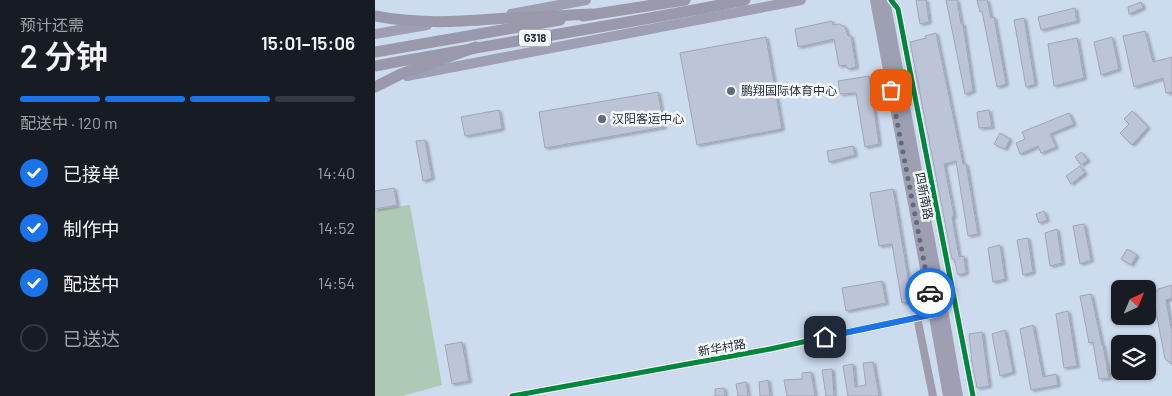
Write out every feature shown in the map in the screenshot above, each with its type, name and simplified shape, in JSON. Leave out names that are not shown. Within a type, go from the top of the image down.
[{"type":"highway","name":"G318","points":[[375,52],[591,14],[685,0]]},
{"type":"highway","name":"G318","points":[[375,66],[745,0]]},
{"type":"highway","points":[[375,16],[400,20],[463,22],[591,14]]},
{"type":"highway","points":[[375,87],[401,74],[442,61],[476,47]]},
{"type":"main road","points":[[375,34],[420,26],[479,20],[586,0]]},
{"type":"main road","points":[[375,82],[801,0]]},
{"type":"main road","name":"四新南路","points":[[875,0],[934,314],[947,396]]},
{"type":"main road","name":"四新南路","points":[[885,0],[957,396]]},
{"type":"street","points":[[891,0],[898,9],[973,396]]},
{"type":"street","name":"新华村路","points":[[512,396],[770,349],[934,314]]},
{"type":"street","points":[[917,317],[933,396]]},
{"type":"green space","points":[[410,205],[442,385],[403,396],[375,396],[375,210]]},
{"type":"building","points":[[916,0],[926,0],[929,22],[920,24]]},
{"type":"building","points":[[946,0],[957,0],[961,24],[963,24],[973,91],[965,94]]},
{"type":"building","points":[[977,0],[987,0],[991,18],[994,17],[1006,84],[997,87],[982,11],[980,12]]},
{"type":"building","points":[[1141,2],[1143,8],[1129,14],[1128,7]]},
{"type":"building","points":[[1075,8],[1077,21],[1041,30],[1038,17]]},
{"type":"building","points":[[1024,18],[1035,84],[1026,87],[1014,20]]},
{"type":"building","points":[[832,21],[833,25],[839,24],[845,27],[848,36],[851,36],[856,67],[848,69],[846,65],[839,66],[834,39],[798,47],[795,29]]},
{"type":"building","points":[[1145,31],[1153,62],[1172,57],[1172,92],[1166,93],[1163,78],[1134,87],[1123,36]]},
{"type":"building","points":[[936,33],[963,164],[966,164],[978,234],[968,236],[956,161],[944,164],[954,216],[952,217],[959,257],[964,256],[966,273],[958,275],[954,259],[952,259],[910,42]]},
{"type":"building","name":"鹏翔国际体育中心","points":[[766,37],[782,129],[697,145],[680,53]]},
{"type":"building","points":[[1112,37],[1119,69],[1101,75],[1094,42]]},
{"type":"building","points":[[1077,38],[1084,78],[1054,86],[1048,44]]},
{"type":"building","points":[[869,76],[879,144],[865,147],[856,93],[840,94],[838,81]]},
{"type":"building","name":"汉阳客运中心","points":[[658,92],[664,127],[545,148],[539,112]]},
{"type":"building","points":[[499,110],[502,129],[465,136],[461,117]]},
{"type":"building","points":[[989,110],[992,127],[979,128],[977,112]]},
{"type":"building","points":[[1132,111],[1148,127],[1132,145],[1120,133],[1129,124],[1124,119]]},
{"type":"building","points":[[1069,113],[1074,124],[1050,134],[1056,147],[1041,153],[1038,146],[1020,154],[1016,143],[1025,139],[1022,132]]},
{"type":"building","points":[[1000,133],[1010,139],[1005,149],[994,144]]},
{"type":"building","points":[[425,140],[432,178],[423,181],[416,141]]},
{"type":"building","points":[[853,146],[855,155],[829,162],[827,151]]},
{"type":"building","points":[[1081,152],[1088,160],[1081,165],[1075,157]]},
{"type":"building","points":[[1080,166],[1085,173],[1071,184],[1066,176]]},
{"type":"building","points":[[394,188],[397,205],[375,209],[375,191]]},
{"type":"building","points":[[893,189],[912,301],[902,303],[892,244],[879,246],[870,193]]},
{"type":"building","points":[[1044,211],[1047,220],[1039,223],[1036,214]]},
{"type":"building","points":[[1084,224],[1091,260],[1080,264],[1073,226]]},
{"type":"building","points":[[1057,229],[1062,263],[1050,266],[1045,233]]},
{"type":"building","points":[[1028,238],[1033,272],[1023,275],[1017,240]]},
{"type":"building","points":[[1000,245],[1005,279],[993,282],[988,248]]},
{"type":"building","points":[[1127,249],[1137,255],[1131,265],[1121,259]]},
{"type":"building","points":[[882,281],[886,303],[846,311],[842,288]]},
{"type":"building","points":[[1172,285],[1172,298],[1166,300],[1172,334],[1172,364],[1165,359],[1156,312],[1156,292],[1158,289]]},
{"type":"building","points":[[1091,294],[1109,378],[1099,379],[1093,342],[1089,343],[1080,296]]},
{"type":"building","points":[[1068,311],[1077,366],[1064,368],[1056,314]]},
{"type":"building","points":[[1033,325],[1043,377],[1056,374],[1058,385],[1031,390],[1020,329]]},
{"type":"building","points":[[1005,330],[1013,372],[1000,376],[992,334]]},
{"type":"building","points":[[982,332],[989,386],[977,388],[969,334]]},
{"type":"building","points":[[462,342],[469,381],[452,384],[445,345]]},
{"type":"building","points":[[873,362],[879,396],[848,396],[843,366],[853,364],[855,387],[866,385],[863,363]]},
{"type":"building","points":[[832,369],[834,396],[826,396],[822,370]]},
{"type":"building","points":[[811,372],[815,396],[787,396],[784,380],[802,379],[802,373]]},
{"type":"building","points":[[768,380],[770,396],[760,396],[759,382]]},
{"type":"building","points":[[746,382],[748,396],[738,396],[736,384]]},
{"type":"building","points":[[724,388],[725,396],[715,396],[715,389]]},
{"type":"cycle path","points":[[891,0],[898,9],[973,396]]},
{"type":"cycle path","points":[[512,396],[770,349],[934,314]]},
{"type":"way so far","points":[[891,90],[930,293]]},
{"type":"place","name":"鹏翔国际体育中心","points":[[731,91]]},
{"type":"place","name":"汉阳客运中心","points":[[602,119]]},
{"type":"route","points":[[825,337],[934,314],[930,293]]}]
